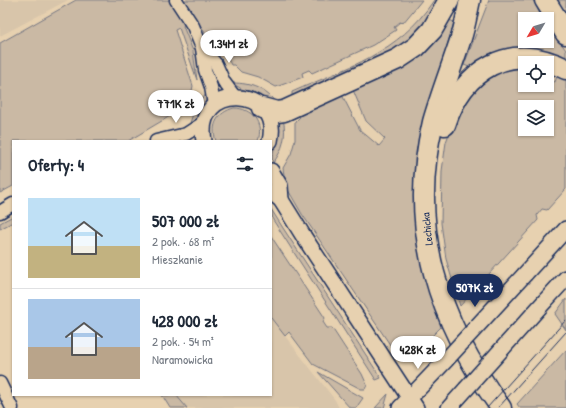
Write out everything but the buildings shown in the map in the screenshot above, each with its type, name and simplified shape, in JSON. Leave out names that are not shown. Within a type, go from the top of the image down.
[{"type":"main road","points":[[262,108],[277,112],[284,111],[398,60],[416,47],[432,30],[449,0]]},
{"type":"main road","name":"Lechicka","points":[[470,0],[461,37],[433,123],[425,180],[426,223],[428,246],[446,314],[459,341],[501,408]]},
{"type":"main road","name":"Lechicka","points":[[461,37],[480,0]]},
{"type":"main road","points":[[545,0],[566,34]]},
{"type":"main road","points":[[425,180],[454,101],[462,88],[473,77],[486,68],[502,61],[519,57],[546,60],[566,69]]},
{"type":"street","points":[[176,0],[193,26],[202,48],[205,70],[211,87],[214,105]]},
{"type":"street","points":[[202,48],[216,64],[224,82],[235,97]]},
{"type":"street","points":[[160,140],[186,134],[203,123],[214,105],[235,97],[249,99],[262,108],[270,123],[270,140]]},
{"type":"street","points":[[203,123],[204,140]]},
{"type":"street","points":[[272,173],[280,186],[276,196],[304,238],[408,405],[446,360],[566,229]]},
{"type":"street","points":[[0,212],[12,205]]},
{"type":"street","points":[[449,408],[566,278]]},
{"type":"street","points":[[0,383],[12,408]]},
{"type":"shaded area","points":[[0,0],[68,0],[0,36]]},
{"type":"shaded area","points":[[76,0],[422,0],[403,23],[400,22],[394,27],[396,30],[373,45],[312,73],[309,70],[302,73],[303,77],[276,87],[258,77],[241,72],[234,65],[231,65],[225,56],[215,50],[197,21],[193,18],[186,21],[183,26],[193,51],[197,80],[179,28],[175,30],[193,86],[191,95],[182,109],[130,140],[12,140],[12,187],[0,193],[0,43]]},
{"type":"shaded area","points":[[434,0],[442,0],[425,26],[400,48],[292,98],[292,92],[352,66],[388,46],[404,34],[420,18]]},
{"type":"shaded area","points":[[489,0],[533,0],[539,12],[518,12],[518,48],[554,48],[554,34],[566,50],[566,59],[554,53],[530,49],[504,52],[469,67],[464,65]]},
{"type":"shaded area","points":[[556,0],[566,0],[566,18]]},
{"type":"shaded area","points":[[449,20],[454,22],[430,103],[423,268],[434,307],[442,326],[424,344],[399,358],[302,214],[281,178],[284,175],[283,168],[291,154],[295,140],[295,122],[300,117],[299,113],[342,95],[360,130],[379,146],[385,139],[366,121],[353,90]]},
{"type":"shaded area","points":[[518,67],[518,92],[554,92],[554,82],[558,73],[566,77],[566,189],[547,210],[542,209],[537,215],[538,220],[460,306],[446,259],[441,223],[442,171],[446,142],[461,102],[494,73]]},
{"type":"shaded area","points":[[233,83],[246,84],[258,88],[268,94],[277,104],[247,92]]},
{"type":"shaded area","points":[[207,93],[206,102],[202,111],[189,126],[195,108]]},
{"type":"shaded area","points":[[234,108],[240,109],[251,114],[258,123],[258,140],[216,140],[214,130],[217,120],[228,110]]},
{"type":"shaded area","points":[[276,119],[283,119],[285,131],[282,148],[273,163],[272,157],[275,145]]},
{"type":"shaded area","points":[[272,211],[381,378],[376,380],[273,220]]},
{"type":"shaded area","points":[[12,217],[12,223],[0,229],[0,223]]},
{"type":"shaded area","points":[[272,238],[325,318],[323,322],[327,328],[332,328],[362,374],[367,385],[365,389],[361,389],[313,364],[289,332],[285,336],[272,319]]},
{"type":"shaded area","points":[[566,299],[566,330],[555,314]]},
{"type":"shaded area","points":[[272,310],[289,332],[285,336],[335,400],[339,408],[170,408],[163,396],[272,396]]},
{"type":"shaded area","points":[[566,350],[566,408],[520,408],[517,404]]},
{"type":"shaded area","points":[[318,372],[363,398],[356,408],[350,408]]},
{"type":"shaded area","points":[[388,394],[384,408],[375,408]]},
{"type":"shaded area","points":[[163,396],[177,396],[187,408],[170,408]]},
{"type":"tram line","points":[[487,408],[566,320]]},
{"type":"tram line","points":[[498,408],[566,332]]}]
